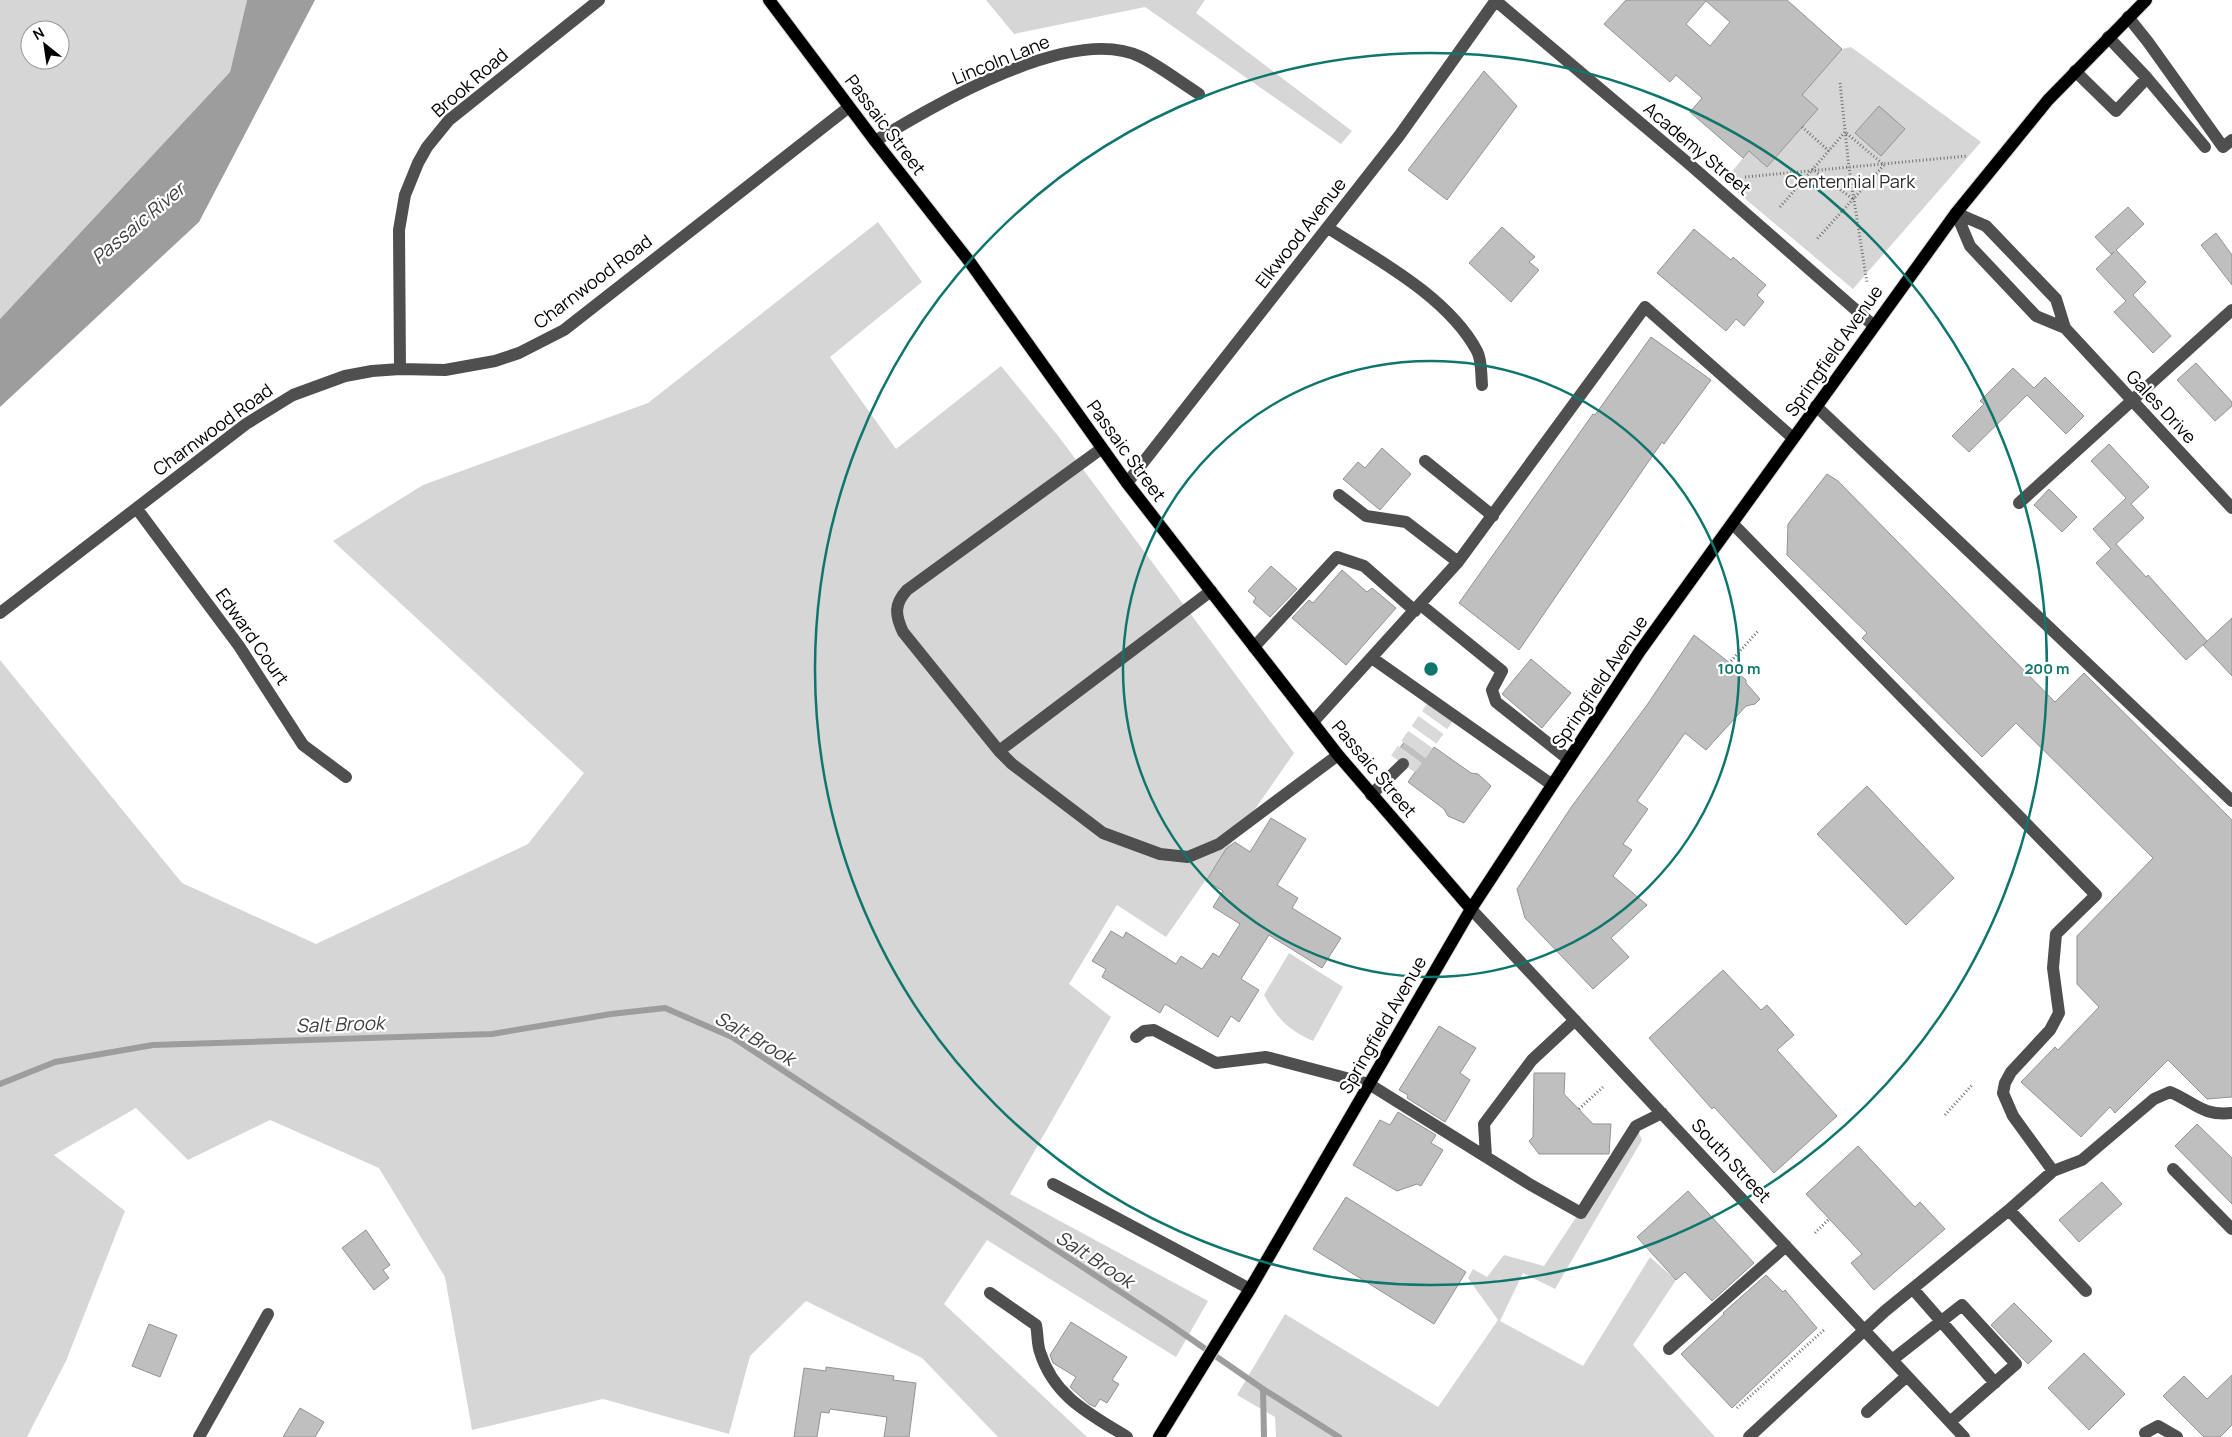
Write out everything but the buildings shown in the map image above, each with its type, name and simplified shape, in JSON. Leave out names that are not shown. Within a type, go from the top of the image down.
[{"type":"main road","name":"Passaic Street","points":[[769,0],[968,261],[1127,483],[1338,755],[1470,909]]},
{"type":"main road","name":"Springfield Avenue","points":[[1159,1437],[1250,1289],[1470,909],[1640,651],[1733,524],[1873,324],[1956,213],[2075,71],[2146,0]]},
{"type":"street","name":"Brook Road","points":[[400,369],[399,230],[405,195],[418,163],[427,147],[449,120],[599,0]]},
{"type":"street","name":"Elkwood Avenue","points":[[1127,483],[1399,136],[1496,1]]},
{"type":"street","name":"Academy Street","points":[[1496,1],[1688,163],[1873,324]]},
{"type":"street","points":[[2128,17],[2223,147],[2232,140]]},
{"type":"street","points":[[2108,36],[2147,78],[2205,147]]},
{"type":"street","name":"Lincoln Lane","points":[[875,141],[917,116],[996,77],[1042,58],[1074,51],[1108,49],[1141,56],[1199,94]]},
{"type":"street","points":[[2075,71],[2116,111],[2147,78]]},
{"type":"street","name":"Charnwood Road","points":[[0,613],[246,424],[293,395],[345,376],[400,369],[445,370],[470,367],[511,356],[542,343],[564,330],[850,107]]},
{"type":"street","name":"Gales Drive","points":[[1956,213],[1970,246],[2036,316],[2065,328]]},
{"type":"street","name":"Gales Drive","points":[[1956,213],[1986,226],[2056,300],[2065,328],[2232,508]]},
{"type":"street","points":[[1328,228],[1381,262],[1432,299],[1459,325],[1478,353],[1482,385]]},
{"type":"street","points":[[1313,722],[1458,562],[1645,307],[1793,438]]},
{"type":"street","points":[[2019,503],[2232,310]]},
{"type":"street","points":[[1816,406],[2232,802]]},
{"type":"street","points":[[1101,449],[907,590],[899,598],[897,619],[903,632],[999,751],[1027,776],[1104,833],[1160,854],[1188,857],[1220,844],[1338,755]]},
{"type":"street","points":[[1425,461],[1493,516]]},
{"type":"street","points":[[1339,495],[1366,516],[1406,522],[1458,562]]},
{"type":"street","name":"Edward Court","points":[[137,509],[238,646],[303,745],[346,777]]},
{"type":"street","points":[[1733,524],[2096,895],[2056,934],[2052,956],[2058,1013],[2050,1030],[2011,1072],[2004,1088],[2006,1104],[2053,1171]]},
{"type":"street","points":[[1254,647],[1337,557],[1364,566],[1502,671],[1492,690],[1496,702],[1568,759]]},
{"type":"street","points":[[999,751],[1211,591]]},
{"type":"street","points":[[1372,658],[1551,784]]},
{"type":"street","points":[[1371,795],[1403,764]]},
{"type":"street","name":"South Street","points":[[1470,909],[1964,1437]]},
{"type":"street","points":[[1486,1158],[1484,1124],[1532,1060],[1575,1020]]},
{"type":"street","points":[[1136,1037],[1144,1032],[1154,1030],[1216,1063],[1266,1057],[1369,1084],[1486,1158],[1581,1213],[1636,1126],[1662,1113]]},
{"type":"street","points":[[1749,1437],[1885,1311],[2009,1210],[2053,1171],[2082,1160],[2154,1099],[2170,1092],[2187,1099],[2200,1110],[2217,1114],[2232,1113]]},
{"type":"street","points":[[2173,1169],[2232,1229]]},
{"type":"street","points":[[1053,1184],[1250,1289]]},
{"type":"street","points":[[2009,1210],[2086,1291]]},
{"type":"street","points":[[1669,1350],[1786,1246]]},
{"type":"street","points":[[1912,1289],[1995,1383]]},
{"type":"street","points":[[990,1293],[1036,1325],[1039,1351],[1052,1377],[1065,1395],[1076,1406],[1127,1437]]},
{"type":"street","points":[[1892,1360],[1962,1305],[2016,1364],[1950,1422]]},
{"type":"street","points":[[199,1437],[268,1314]]},
{"type":"street","points":[[1867,1412],[1907,1376]]},
{"type":"street","points":[[2145,1433],[2158,1426],[2177,1437]]},
{"type":"path","points":[[1840,83],[1849,168],[1867,283]]},
{"type":"path","points":[[1802,127],[1829,151]]},
{"type":"path","points":[[1780,207],[1845,132]]},
{"type":"path","points":[[1845,132],[1884,165]]},
{"type":"path","points":[[1746,177],[1812,169],[1849,168],[1967,156]]},
{"type":"path","points":[[1817,239],[1884,165]]},
{"type":"path","points":[[1812,169],[1854,199]]},
{"type":"path","points":[[1731,661],[1758,632]]},
{"type":"path","points":[[1945,1115],[1972,1085]]},
{"type":"path","points":[[1579,1109],[1603,1088]]},
{"type":"path","points":[[1815,1233],[1829,1219]]},
{"type":"path","points":[[1737,1408],[1825,1329]]},
{"type":"green space","points":[[0,0],[247,0],[230,72],[0,319]]},
{"type":"green space","points":[[986,0],[1205,0],[1196,13],[1352,131],[1341,144],[1145,7],[1014,34]]},
{"type":"green space","name":"Centennial Park","points":[[1851,47],[1981,142],[1853,289],[1724,181],[1749,151],[1767,167],[1818,109],[1802,95],[1842,49]]},
{"type":"green space","points":[[878,222],[922,282],[830,357],[896,449],[1001,366],[1059,437],[1294,753],[1166,937],[1117,905],[1069,984],[1111,1017],[1010,1194],[1208,1301],[1176,1357],[987,1240],[944,1304],[1087,1437],[998,1437],[922,1358],[806,1301],[750,1356],[729,1434],[603,1399],[472,1430],[445,1277],[379,1168],[270,1120],[188,1160],[136,1108],[54,1155],[125,1211],[66,1361],[27,1437],[0,1437],[0,660],[182,883],[316,944],[528,844],[584,773],[333,541],[423,485],[648,403]]},
{"type":"green space","points":[[1289,953],[1343,987],[1313,1041],[1284,1023],[1264,995]]},
{"type":"green space","points":[[1636,1126],[1642,1140],[1555,1289],[1523,1273],[1500,1321],[1583,1366],[1650,1257],[1676,1280],[1633,1345],[1715,1437],[1276,1437],[1275,1417],[1237,1395],[1285,1314],[1438,1407],[1498,1320],[1468,1278],[1473,1269],[1487,1277],[1504,1255],[1544,1266]]},
{"type":"water","name":"Passaic River","points":[[247,0],[315,0],[199,222],[0,407],[0,319],[230,72]]},
{"type":"waterway","name":"Salt Brook","points":[[0,1084],[55,1062],[153,1045],[492,1034],[611,1014],[665,1008],[732,1037],[1168,1323],[1263,1389],[1339,1437]]},
{"type":"waterway","points":[[1263,1389],[1264,1437]]},
{"type":"tunnel","points":[[1396,759],[1435,703]]},
{"type":"tunnel","points":[[1403,764],[1443,708]]},
{"type":"tunnel","points":[[1410,769],[1451,714]]}]
